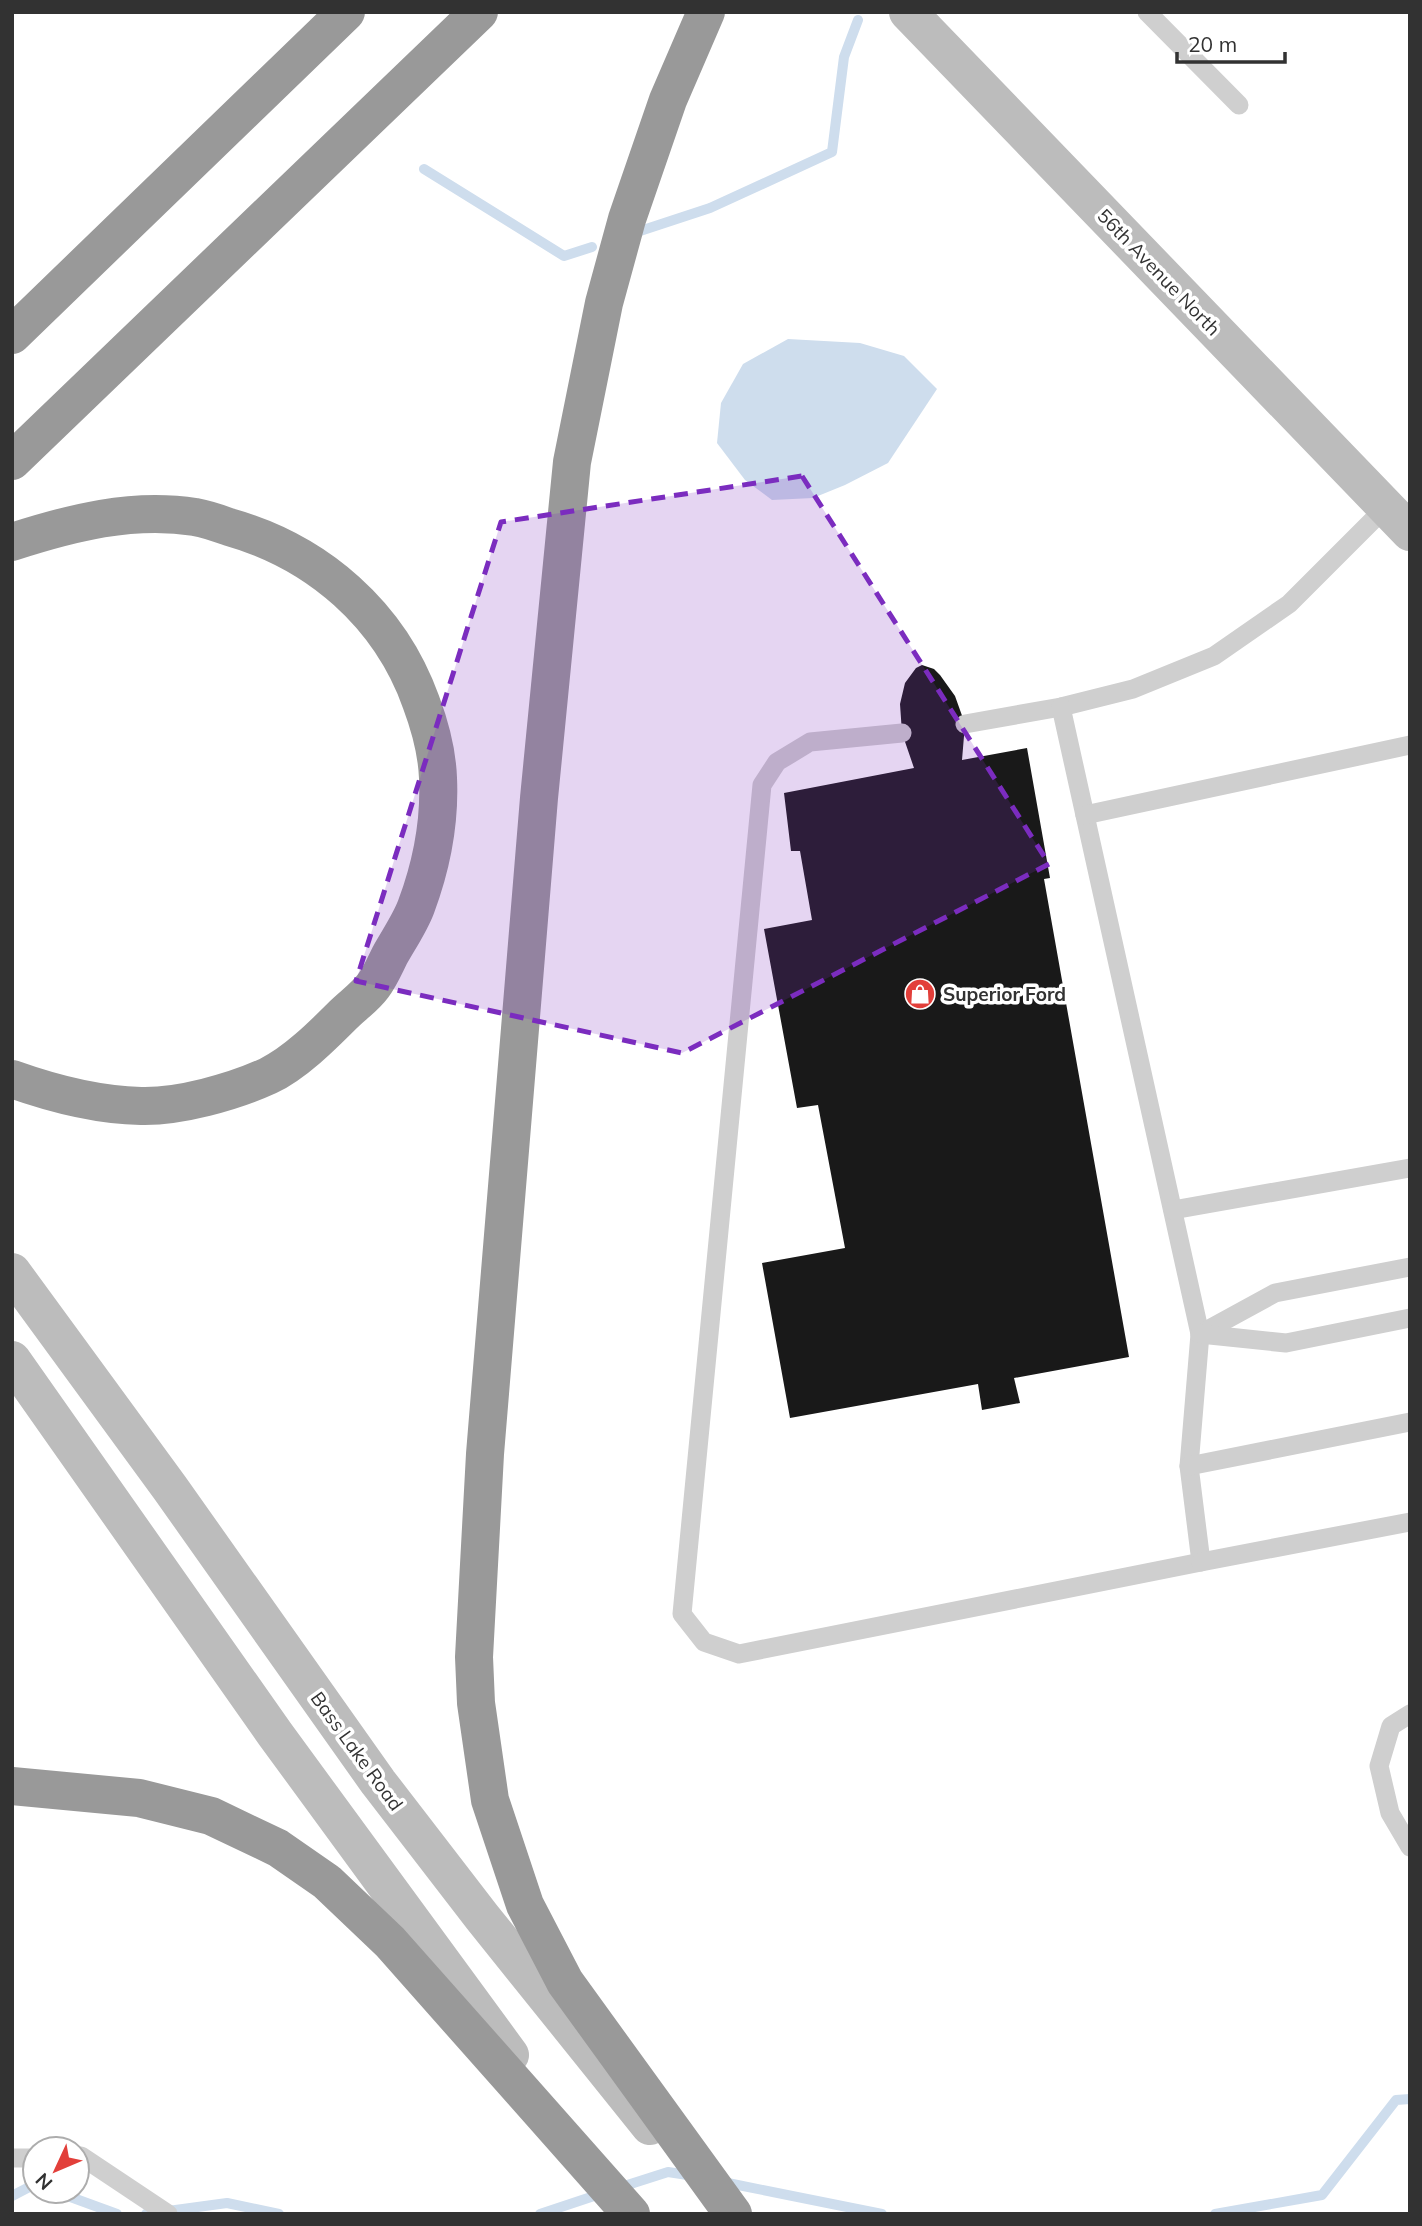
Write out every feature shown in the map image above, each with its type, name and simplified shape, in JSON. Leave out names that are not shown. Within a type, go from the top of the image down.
[{"type":"highway","points":[[12,335],[346,12]]},
{"type":"highway","points":[[12,461],[479,12]]},
{"type":"highway","points":[[706,12],[668,100],[627,219],[604,303],[572,463],[540,798],[486,1441],[474,1657],[476,1703],[490,1800],[525,1905],[565,1982],[733,2214]]},
{"type":"highway","points":[[12,542],[58,527],[108,517],[144,514],[196,517],[242,530],[286,548],[341,585],[368,612],[394,645],[416,689],[432,731],[438,775],[438,816],[415,909],[373,986],[312,1045],[270,1075],[185,1102],[143,1106],[89,1102],[12,1079]]},
{"type":"highway","points":[[12,1786],[139,1798],[211,1815],[278,1847],[327,1882],[390,1942],[631,2214]]},
{"type":"main road","name":"56th Avenue North","points":[[908,12],[1398,519]]},
{"type":"main road","name":"Bass Lake Road","points":[[12,1272],[170,1488],[378,1782],[624,2095],[723,2214]]},
{"type":"main road","points":[[12,1360],[275,1734],[489,2028],[631,2214]]},
{"type":"lane","points":[[1147,12],[1239,105]]},
{"type":"lane","points":[[964,724],[1061,707],[1133,689],[1214,656],[1289,604],[1398,519]]},
{"type":"lane","points":[[1061,707],[1200,1334],[1189,1466],[1201,1562]]},
{"type":"lane","points":[[902,733],[810,742],[777,762],[762,785],[682,1614],[704,1642],[739,1654],[1410,1522]]},
{"type":"lane","points":[[1085,815],[1410,745]]},
{"type":"lane","points":[[1173,1210],[1410,1168]]},
{"type":"lane","points":[[1200,1334],[1275,1293],[1410,1267]]},
{"type":"lane","points":[[1200,1334],[1286,1343],[1410,1318]]},
{"type":"lane","points":[[1189,1466],[1410,1422]]},
{"type":"lane","points":[[1410,1714],[1391,1726],[1379,1766],[1391,1813],[1410,1847]]},
{"type":"lane","points":[[91,2164],[168,2214]]},
{"type":"highlighted area","points":[[802,476],[1049,864],[682,1053],[356,981],[501,522]]},
{"type":"water","points":[[788,339],[860,343],[904,356],[937,389],[888,463],[813,498],[772,500],[745,480],[717,443],[721,403],[743,364]]},
{"type":"building","name":"Superior Ford","points":[[922,665],[934,669],[955,696],[965,724],[962,760],[1027,748],[1050,878],[1044,879],[1129,1357],[1014,1378],[1020,1403],[982,1410],[978,1384],[790,1418],[762,1263],[845,1248],[818,1105],[797,1108],[764,929],[812,920],[800,851],[791,851],[784,793],[914,768],[902,733],[900,704],[905,683],[916,668]]},
{"type":"waterway","points":[[634,233],[710,208],[832,152],[844,57],[858,20]]},
{"type":"waterway","points":[[424,169],[564,256],[592,247]]},
{"type":"waterway","points":[[1215,2214],[1322,2195],[1396,2100],[1410,2099]]},
{"type":"waterway","points":[[618,2188],[668,2172],[694,2176]]},
{"type":"waterway","points":[[723,2182],[882,2214]]},
{"type":"waterway","points":[[12,2196],[21,2191]]},
{"type":"waterway","points":[[540,2214],[603,2193]]},
{"type":"waterway","points":[[146,2214],[227,2203],[279,2214]]},
{"type":"waterway","points":[[91,2205],[117,2214]]},
{"type":"place","name":"Superior Ford","points":[[920,994]]}]
